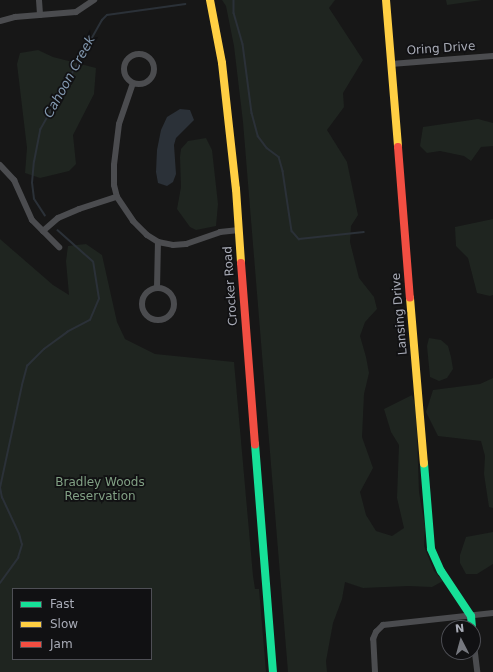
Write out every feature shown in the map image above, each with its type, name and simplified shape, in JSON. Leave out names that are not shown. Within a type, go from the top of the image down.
[{"type":"main road","name":"Crocker Road","points":[[210,0],[222,63],[239,230],[264,572],[273,672]]},
{"type":"main road","name":"Lansing Drive","points":[[386,0],[390,64],[432,549],[441,571],[471,616]]},
{"type":"main road","points":[[471,616],[471,620]]},
{"type":"street","points":[[39,0],[40,15]]},
{"type":"street","points":[[0,21],[40,15],[76,12],[94,0]]},
{"type":"street","points":[[135,55],[145,55],[154,66],[153,75],[142,84],[133,83],[129,80],[124,71],[127,61],[135,55]]},
{"type":"street","name":"Oring Drive","points":[[390,64],[493,56]]},
{"type":"street","points":[[133,83],[119,124],[114,165],[114,185],[117,197],[133,222],[147,235],[158,242],[173,245],[186,244],[220,232],[239,230]]},
{"type":"street","points":[[0,165],[6,169],[14,180],[32,220],[59,247]]},
{"type":"street","points":[[43,231],[58,218],[79,209],[117,197]]},
{"type":"street","points":[[157,288],[158,242]]},
{"type":"street","points":[[157,288],[162,288],[171,294],[175,304],[172,314],[168,318],[158,320],[148,316],[142,307],[142,302],[147,292],[157,288]]},
{"type":"street","points":[[375,672],[373,639],[376,632],[383,625],[493,613]]},
{"type":"street","points":[[475,660],[476,672]]},
{"type":"green space","points":[[222,0],[335,0],[329,8],[363,60],[343,93],[344,107],[327,130],[347,162],[358,215],[351,226],[350,242],[359,278],[374,297],[377,309],[365,322],[360,336],[369,373],[364,394],[362,437],[373,468],[360,492],[366,515],[376,531],[392,536],[404,528],[397,498],[399,445],[391,432],[384,409],[412,395],[416,406],[419,492],[425,527],[424,546],[434,571],[443,581],[432,587],[408,586],[363,588],[345,582],[342,599],[333,623],[326,661],[327,672],[288,672],[243,122],[234,46],[226,6]]},
{"type":"green space","points":[[446,0],[482,0],[447,5]]},
{"type":"green space","points":[[38,50],[53,57],[96,68],[94,94],[73,135],[76,164],[69,171],[40,178],[25,173],[27,148],[17,64],[20,53]]},
{"type":"green space","points":[[478,119],[493,123],[493,146],[481,147],[471,161],[464,156],[440,151],[427,153],[420,146],[423,127]]},
{"type":"green space","points":[[206,138],[212,150],[218,204],[216,226],[196,230],[190,227],[177,209],[181,187],[180,157],[181,149],[188,141]]},
{"type":"green space","points":[[493,219],[493,295],[490,296],[477,293],[468,258],[456,246],[455,227]]},
{"type":"green space","name":"Bradley Woods Reservation","points":[[0,239],[53,285],[69,295],[66,261],[68,246],[86,244],[102,255],[117,322],[125,339],[155,354],[234,362],[253,576],[255,589],[259,589],[266,672],[0,672]]},
{"type":"green space","points":[[429,338],[441,340],[448,346],[451,357],[453,369],[447,378],[439,381],[430,377],[427,346]]},
{"type":"green space","points":[[493,378],[493,508],[489,507],[484,474],[485,456],[481,441],[438,436],[426,412],[433,390],[480,384]]},
{"type":"green space","points":[[493,532],[493,564],[477,574],[466,574],[460,563],[460,555],[466,537]]},
{"type":"shaded area","points":[[180,109],[190,110],[194,120],[176,138],[174,145],[176,174],[173,182],[167,186],[158,183],[156,172],[157,150],[161,130],[167,117]]},
{"type":"waterway","points":[[234,0],[234,13],[243,44],[252,113],[258,136],[267,148],[279,157],[283,171],[292,231],[299,239],[364,232]]},
{"type":"waterway","name":"Cahoon Creek","points":[[45,216],[34,199],[32,183],[40,130],[102,20],[107,15],[185,4]]},
{"type":"waterway","name":"Cahoon Creek","points":[[0,583],[18,558],[22,545],[19,534],[2,498],[0,488],[27,366],[44,349],[67,332],[90,320],[99,299],[93,262],[58,231]]},
{"type":"traffic: fast","points":[[255,444],[273,672]]},
{"type":"traffic: fast","points":[[424,463],[431,549],[441,571],[471,616],[471,620]]},
{"type":"traffic: slow","points":[[210,0],[222,63],[236,189],[241,263]]},
{"type":"traffic: slow","points":[[386,0],[398,147]]},
{"type":"traffic: slow","points":[[410,298],[424,463]]},
{"type":"traffic: jam","points":[[398,147],[410,298]]},
{"type":"traffic: jam","points":[[241,263],[255,444]]}]
